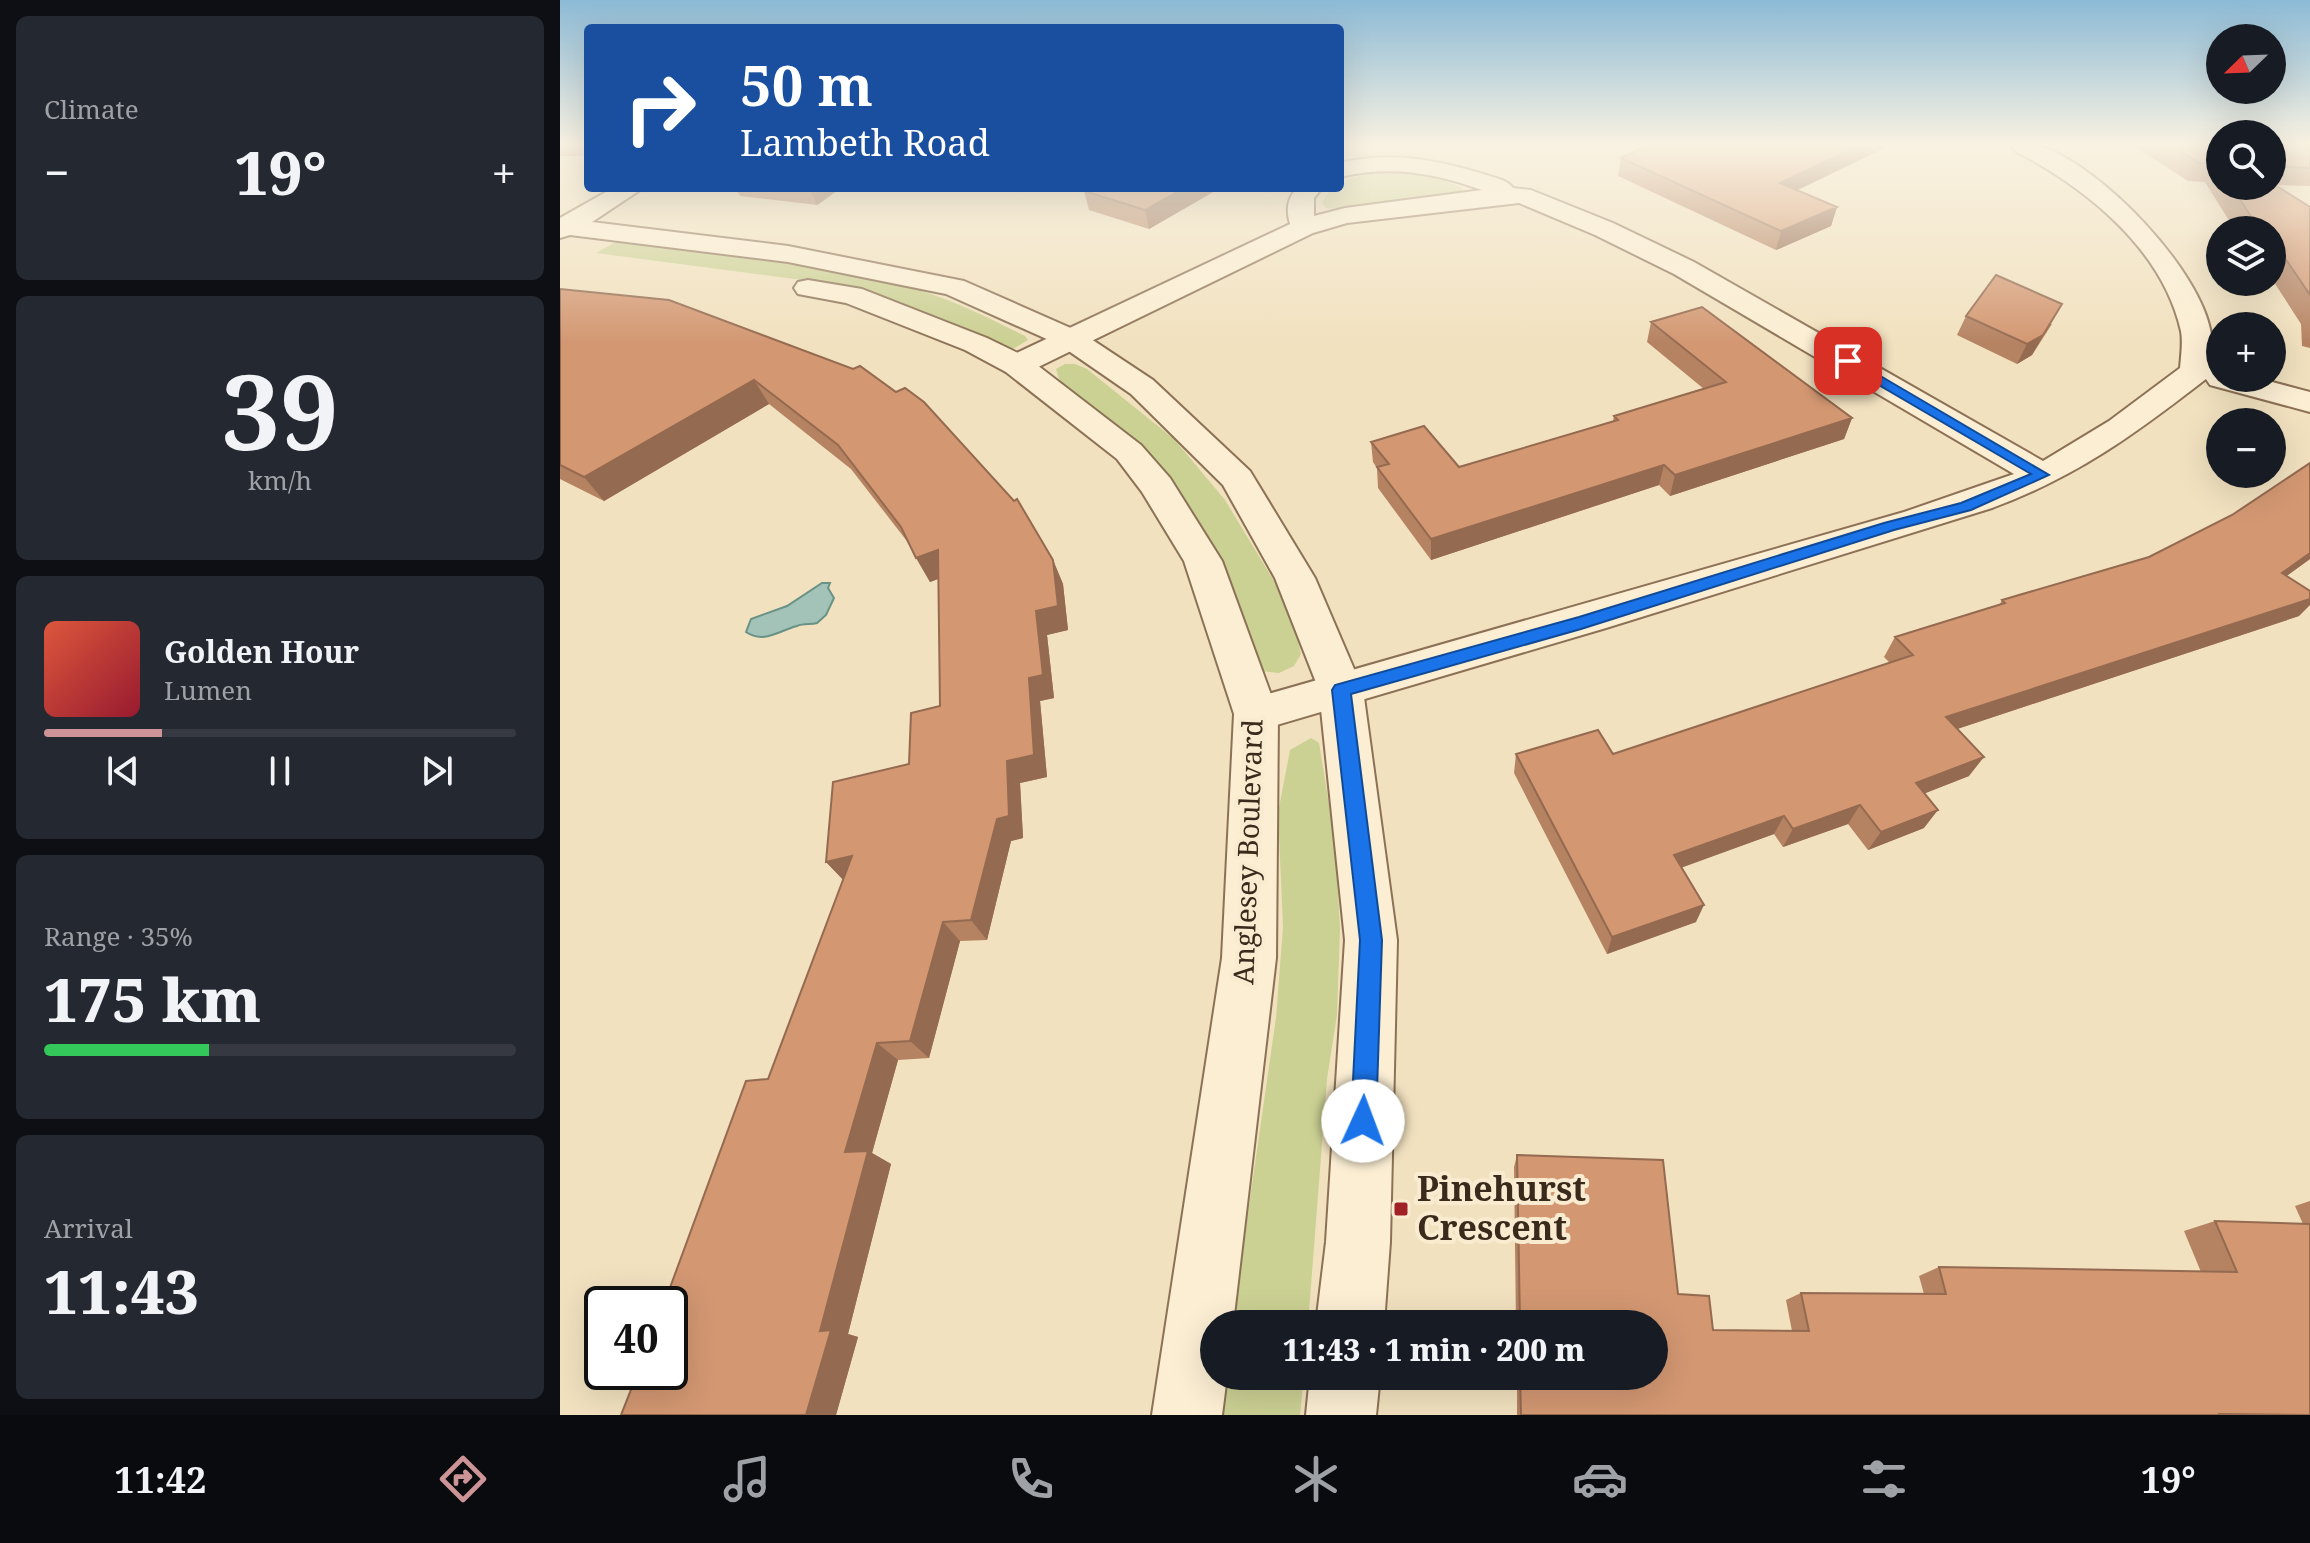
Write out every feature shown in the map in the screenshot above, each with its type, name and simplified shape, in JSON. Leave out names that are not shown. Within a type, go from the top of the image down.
[{"type":"street","points":[[561,234],[594,212]]},
{"type":"street","points":[[1300,212],[1304,227]]},
{"type":"street","points":[[1017,365],[1304,227],[1376,212]]},
{"type":"street","points":[[1563,212],[1684,268],[2042,475]]},
{"type":"street","points":[[2121,212],[2170,269],[2206,360]]},
{"type":"street","points":[[561,234],[788,254],[954,287],[1071,339],[1142,387],[1237,479],[1295,578],[1341,690],[1371,940],[1358,1242],[1351,1310]]},
{"type":"street","name":"Anglesey Boulevard","points":[[561,234],[704,271],[852,295],[976,344],[1017,365],[1129,452],[1157,486],[1203,561],[1256,714],[1249,958],[1187,1415]]},
{"type":"street","points":[[1256,714],[1581,623],[1889,526],[1966,506],[2042,475],[2206,379]]},
{"type":"street","points":[[2272,392],[2310,402]]},
{"type":"street","points":[[1341,1415],[1344,1390]]},
{"type":"green space","points":[[619,240],[773,258],[887,282],[950,301],[1028,340],[1011,350],[818,282],[596,253]]},
{"type":"green space","points":[[1065,364],[1087,369],[1174,439],[1225,500],[1274,581],[1295,629],[1301,654],[1294,666],[1279,673],[1262,671],[1234,614],[1080,403],[1060,382],[1056,369]]},
{"type":"green space","points":[[1311,738],[1319,743],[1335,841],[1340,929],[1337,1015],[1327,1079],[1309,1310],[1234,1310],[1276,1018],[1283,927],[1278,813],[1290,750]]},
{"type":"green space","points":[[1223,1390],[1303,1390],[1300,1415],[1220,1415]]},
{"type":"water","points":[[822,583],[830,583],[828,588],[834,598],[826,615],[817,623],[800,625],[765,637],[746,632],[751,619],[787,606]]},
{"type":"building","points":[[1739,212],[1825,212],[1781,231]]},
{"type":"building","points":[[2248,212],[2310,212],[2310,295],[2286,259],[2286,216],[2251,216]]},
{"type":"building","points":[[1996,275],[2062,304],[2043,335],[2027,344],[1966,316]]},
{"type":"building","points":[[560,289],[669,300],[853,369],[860,366],[896,392],[905,388],[924,402],[1014,501],[1017,499],[1053,560],[1058,606],[1036,611],[1043,675],[1029,678],[1034,755],[1007,761],[1009,816],[997,819],[971,920],[943,922],[910,1041],[877,1043],[845,1152],[868,1151],[820,1331],[831,1330],[806,1415],[621,1415],[631,1390],[688,1390],[688,1286],[671,1286],[746,1081],[768,1079],[852,856],[826,862],[833,782],[909,764],[911,713],[940,706],[938,550],[916,558],[901,527],[838,445],[754,380],[584,477],[560,465]]},
{"type":"building","points":[[1702,307],[1852,418],[1675,475],[1664,465],[1431,539],[1377,467],[1389,464],[1371,442],[1424,426],[1459,467],[1618,420],[1614,416],[1726,382],[1651,322]]},
{"type":"building","points":[[2310,463],[2310,553],[2282,573],[2310,591],[2310,599],[1946,717],[1984,757],[1916,783],[1938,810],[1881,832],[1860,805],[1793,829],[1784,816],[1674,855],[1704,905],[1612,937],[1516,754],[1598,730],[1613,754],[1913,655],[1895,637],[2005,603],[2002,600],[2149,557],[2232,515],[2272,488],[2286,488],[2286,479]]},
{"type":"building","points":[[1517,1155],[1663,1160],[1678,1294],[1709,1296],[1713,1330],[1809,1331],[1801,1293],[1946,1294],[1939,1267],[2237,1272],[2215,1221],[2310,1224],[2310,1415],[1521,1415],[1520,1390],[1668,1390],[1668,1310],[1520,1310]]},
{"type":"place","name":"Pinehurst Crescent","points":[[1401,1209]]},
{"type":"route","points":[[1363,1121],[1371,940],[1341,690],[1581,623],[1889,526],[1966,506],[2042,475],[1848,361]]}]
